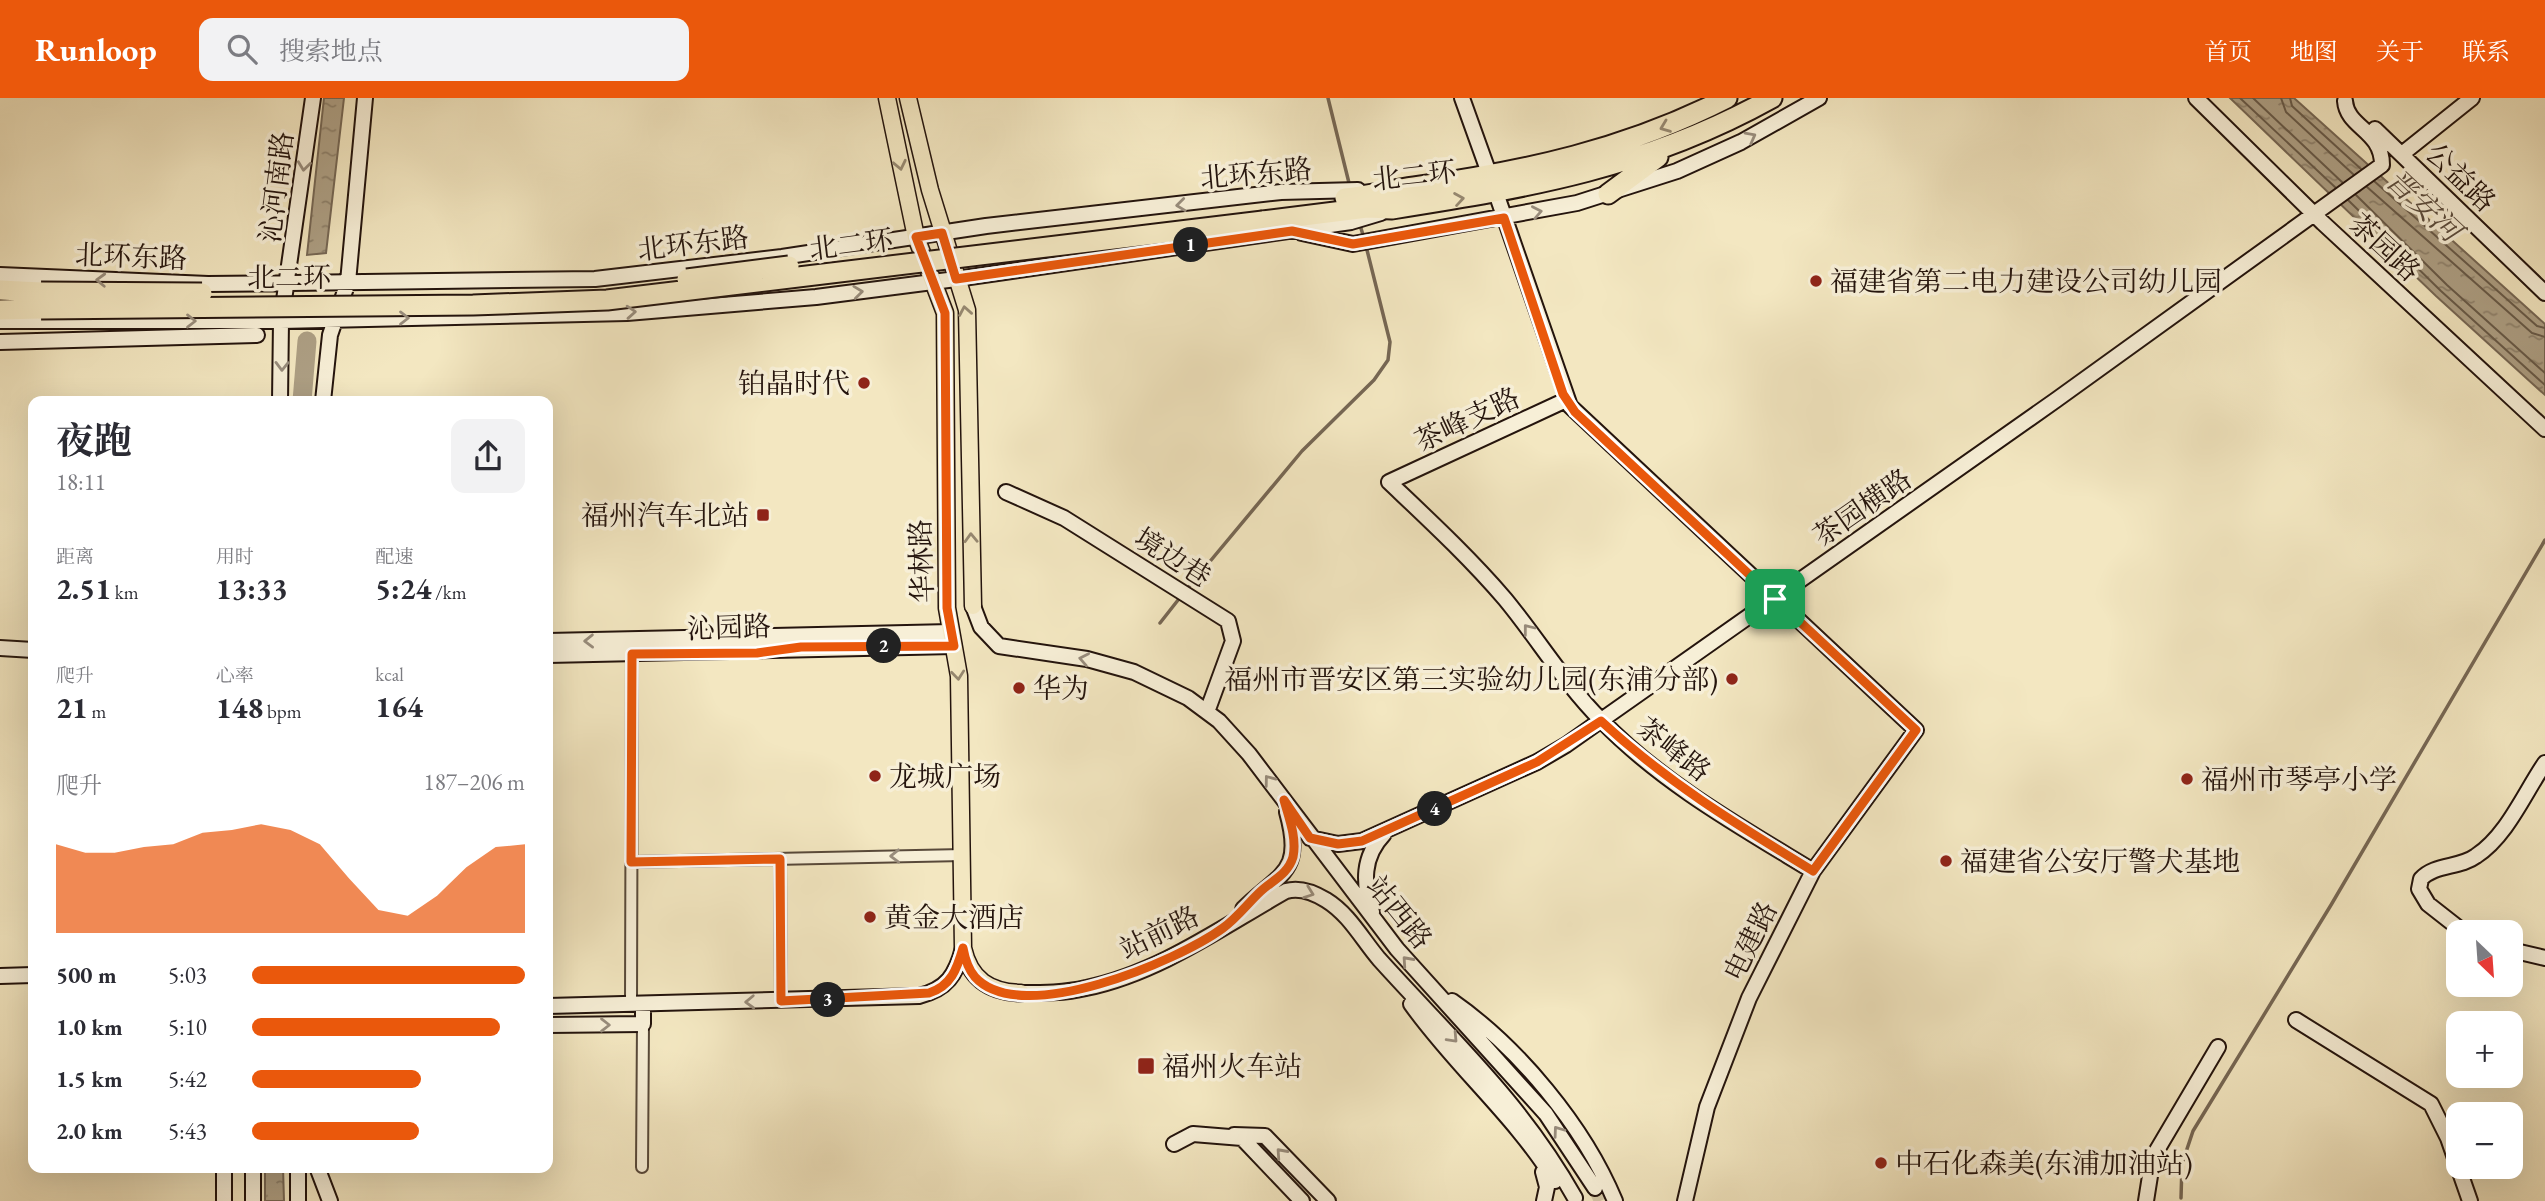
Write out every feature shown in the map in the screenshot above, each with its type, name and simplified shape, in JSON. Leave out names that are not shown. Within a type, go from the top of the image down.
[{"type":"highway","name":"北二环","points":[[1493,184],[1532,169],[1607,149],[1693,116],[1727,98]]},
{"type":"highway","name":"北二环","points":[[0,290],[41,300],[473,305],[607,300],[1390,200],[1493,184],[1573,178],[1670,148],[1772,98]]},
{"type":"highway","points":[[1608,194],[1670,148]]},
{"type":"highway","name":"北二环","points":[[0,310],[41,300]]},
{"type":"main road","name":"沁河南路","points":[[280,396],[281,321],[313,98]]},
{"type":"main road","points":[[324,396],[330,335],[348,282],[365,98]]},
{"type":"main road","name":"华林路","points":[[887,98],[916,237],[945,313],[947,595],[959,676],[963,948],[970,970],[980,982],[996,990],[1021,993]]},
{"type":"main road","name":"华林路","points":[[908,98],[942,233],[967,310],[973,606]]},
{"type":"main road","points":[[1462,98],[1566,400],[1575,412],[1775,599]]},
{"type":"main road","points":[[1292,231],[1353,244],[1504,218],[1608,194],[1711,157],[1819,98]]},
{"type":"main road","name":"茶园路","points":[[2196,98],[2313,213],[2545,429]]},
{"type":"main road","points":[[2402,154],[2472,98]]},
{"type":"main road","name":"茶园横路","points":[[1310,838],[1326,843],[1350,844],[1385,833],[1537,762],[1601,721],[1775,599],[2382,165],[2377,141],[2350,115],[2343,99]]},
{"type":"main road","name":"公益路","points":[[2343,99],[2545,293]]},
{"type":"main road","name":"北环东路","points":[[0,275],[208,284],[595,279],[1281,192],[1357,204]]},
{"type":"main road","points":[[0,321],[281,321],[627,313],[816,297],[1292,231],[1357,204]]},
{"type":"main road","points":[[148,338],[149,321]]},
{"type":"main road","points":[[0,341],[257,335]]},
{"type":"main road","name":"茶峰支路","points":[[1389,482],[1566,400]]},
{"type":"main road","name":"茶峰路","points":[[1389,482],[1489,582],[1601,721],[1644,761],[1682,789],[1813,871]]},
{"type":"main road","name":"境边巷","points":[[1006,492],[1064,517],[1228,621],[1234,636],[1207,712]]},
{"type":"main road","name":"电建路","points":[[1685,1201],[1707,1107],[1749,998],[1813,871],[1916,730],[1775,599]]},
{"type":"main road","name":"站西路","points":[[973,606],[985,634],[999,646],[1087,659],[1134,672],[1157,681],[1207,712],[1233,735],[1375,922],[1530,1094],[1562,1135],[1595,1188]]},
{"type":"main road","points":[[553,655],[632,647],[953,639]]},
{"type":"main road","points":[[553,642],[632,647]]},
{"type":"main road","points":[[0,648],[28,650]]},
{"type":"main road","points":[[2449,920],[2424,900],[2419,889],[2421,879],[2431,871],[2471,860],[2486,849],[2545,763]]},
{"type":"main road","points":[[1224,927],[1287,870],[1294,845],[1284,800]]},
{"type":"main road","points":[[1375,922],[1367,896],[1366,868],[1369,854],[1385,833]]},
{"type":"main road","name":"站前路","points":[[1021,993],[1064,992],[1101,985],[1161,962],[1295,888],[1318,895],[1343,913]]},
{"type":"main road","name":"站西路","points":[[1343,913],[1378,957],[1520,1112],[1549,1152],[1571,1200]]},
{"type":"main road","points":[[553,1006],[781,1001],[929,993],[943,987],[953,976],[963,948]]},
{"type":"main road","points":[[2524,953],[2545,958]]},
{"type":"main road","points":[[1378,957],[1441,1046],[1530,1145],[1571,1200]]},
{"type":"main road","points":[[0,976],[28,975]]},
{"type":"main road","points":[[1430,985],[1475,1017],[1546,1091],[1590,1152],[1615,1201]]},
{"type":"main road","points":[[553,1025],[643,1024],[637,1005]]},
{"type":"main road","points":[[2296,1020],[2431,1104],[2448,1138],[2470,1201]]},
{"type":"main road","points":[[2146,1201],[2153,1157],[2218,1046]]},
{"type":"main road","points":[[1174,1144],[1194,1133],[1237,1137],[1247,1141],[1301,1201]]},
{"type":"main road","points":[[1222,1136],[1265,1136],[1328,1201]]},
{"type":"main road","points":[[1530,1145],[1547,1179],[1544,1201]]},
{"type":"main road","points":[[224,1173],[224,1201]]},
{"type":"main road","points":[[253,1173],[253,1201]]},
{"type":"main road","points":[[298,1173],[298,1201]]},
{"type":"main road","points":[[319,1173],[330,1201]]},
{"type":"street","points":[[632,647],[631,862],[637,1005]]},
{"type":"street","points":[[631,862],[963,855]]},
{"type":"street","points":[[780,859],[781,1001]]},
{"type":"street","points":[[642,1167],[643,1024]]},
{"type":"water","points":[[324,98],[344,98],[326,253],[307,255]]},
{"type":"water","points":[[2230,98],[2294,98],[2545,324],[2545,395],[2436,296]]},
{"type":"water","points":[[265,1173],[283,1173],[284,1201],[265,1201]]},
{"type":"waterway","points":[[1328,98],[1350,187]]},
{"type":"waterway","points":[[1359,222],[1364,238]]},
{"type":"waterway","points":[[1187,589],[1302,451],[1374,380],[1388,360],[1390,342],[1366,246]]},
{"type":"waterway","points":[[302,396],[307,341]]},
{"type":"waterway","points":[[2181,1198],[2182,1164],[2193,1131],[2331,905],[2545,540]]},
{"type":"waterway","points":[[1160,623],[1182,595]]},
{"type":"tunnel","points":[[1595,1188],[1601,1201]]},
{"type":"place","name":"福建省第二电力建设公司幼儿园","points":[[1816,281]]},
{"type":"place","name":"铂晶时代","points":[[864,383]]},
{"type":"place","name":"福州汽车北站","points":[[763,515]]},
{"type":"place","name":"福州市晋安区第三实验幼儿园(东浦分部)","points":[[1732,679]]},
{"type":"place","name":"华为","points":[[1019,688]]},
{"type":"place","name":"龙城广场","points":[[875,776]]},
{"type":"place","name":"福州市琴亭小学","points":[[2187,779]]},
{"type":"place","name":"福建省公安厅警犬基地","points":[[1946,861]]},
{"type":"place","name":"黄金大酒店","points":[[870,917]]},
{"type":"place","name":"福州火车站","points":[[1146,1066]]},
{"type":"place","name":"中石化森美(东浦加油站)","points":[[1881,1163]]},
{"type":"route","points":[[1504,218],[1563,394],[1570,406],[1775,599],[1916,730],[1813,871],[1682,789],[1644,761],[1601,721],[1537,762],[1385,833],[1350,844],[1326,843],[1310,838],[1284,800],[1294,845],[1287,870],[1224,927],[1169,958],[1135,973],[1101,985],[1064,992],[1008,993],[996,990],[974,976],[963,948],[953,976],[937,991],[908,997],[781,1001],[780,859],[631,862],[632,654],[757,653],[801,647],[954,646],[947,608],[945,313],[916,237],[942,233],[956,279],[1292,231],[1353,244],[1504,218]]},
{"type":"water label","name":"晋安河","points":[[2424,205]]}]
